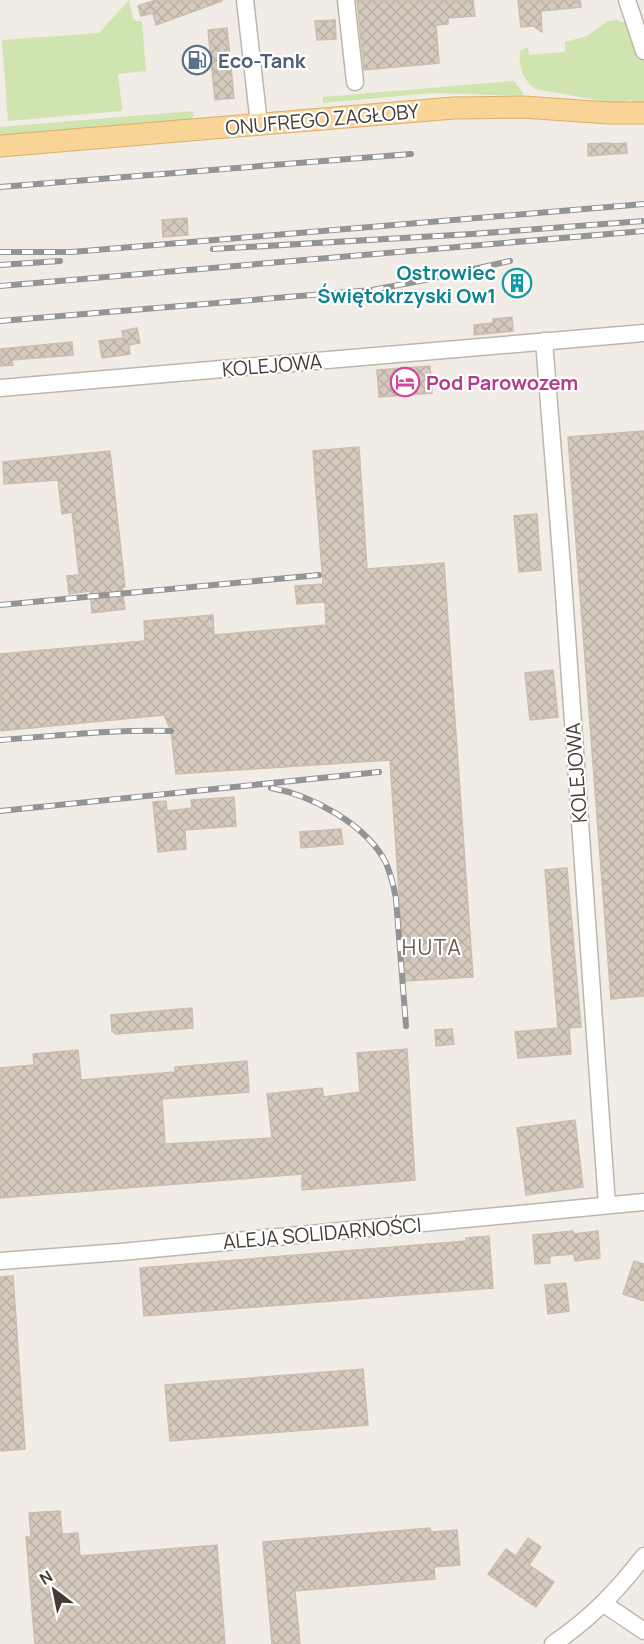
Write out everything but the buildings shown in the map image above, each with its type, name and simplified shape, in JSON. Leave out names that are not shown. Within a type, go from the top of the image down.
[{"type":"main road","name":"ONUFREGO ZAGŁOBY","points":[[0,146],[434,109],[497,107],[640,111]]},
{"type":"street","points":[[245,0],[259,124]]},
{"type":"street","points":[[346,0],[355,82]]},
{"type":"street","points":[[627,0],[644,51]]},
{"type":"street","name":"KOLEJOWA","points":[[0,388],[644,333]]},
{"type":"street","name":"KOLEJOWA","points":[[544,341],[607,1205]]},
{"type":"street","name":"ALEJA SOLIDARNOŚCI","points":[[0,1261],[121,1252],[644,1202]]},
{"type":"street","points":[[553,1644],[583,1623],[604,1604],[644,1556]]},
{"type":"street","points":[[604,1604],[644,1631]]},
{"type":"green space","points":[[129,0],[133,19],[142,21],[146,71],[118,74],[121,111],[8,121],[2,40],[99,33]]},
{"type":"green space","points":[[616,20],[629,24],[644,51],[644,106],[631,114],[632,100],[618,103],[608,102],[535,89],[524,77],[520,51],[528,47],[529,55],[565,52],[565,42],[587,36],[608,21]]},
{"type":"green space","points":[[514,81],[523,93],[522,96],[432,93],[323,103],[323,97]]},
{"type":"green space","points":[[193,111],[194,116],[190,120],[0,136],[0,127]]},
{"type":"railway","points":[[0,187],[411,154]]},
{"type":"railway","points":[[0,252],[72,252],[644,204]]},
{"type":"railway","points":[[213,249],[472,234],[644,221]]},
{"type":"railway","points":[[0,286],[644,231]]},
{"type":"railway","points":[[0,265],[60,261]]},
{"type":"railway","points":[[0,321],[372,290],[510,261]]},
{"type":"railway","points":[[0,605],[319,575]]},
{"type":"railway","points":[[0,740],[107,732],[171,731]]},
{"type":"railway","points":[[0,811],[379,772]]},
{"type":"railway","points":[[271,788],[304,797],[337,814],[366,836],[386,863],[396,899],[406,1026]]},
{"type":"place","name":"Eco-Tank","points":[[197,60]]},
{"type":"place","name":"Ostrowiec Świętokrzyski Ow1","points":[[517,283]]},
{"type":"place","name":"Pod Parowozem","points":[[405,382]]},
{"type":"district","name":"HUTA","points":[[432,947]]}]
